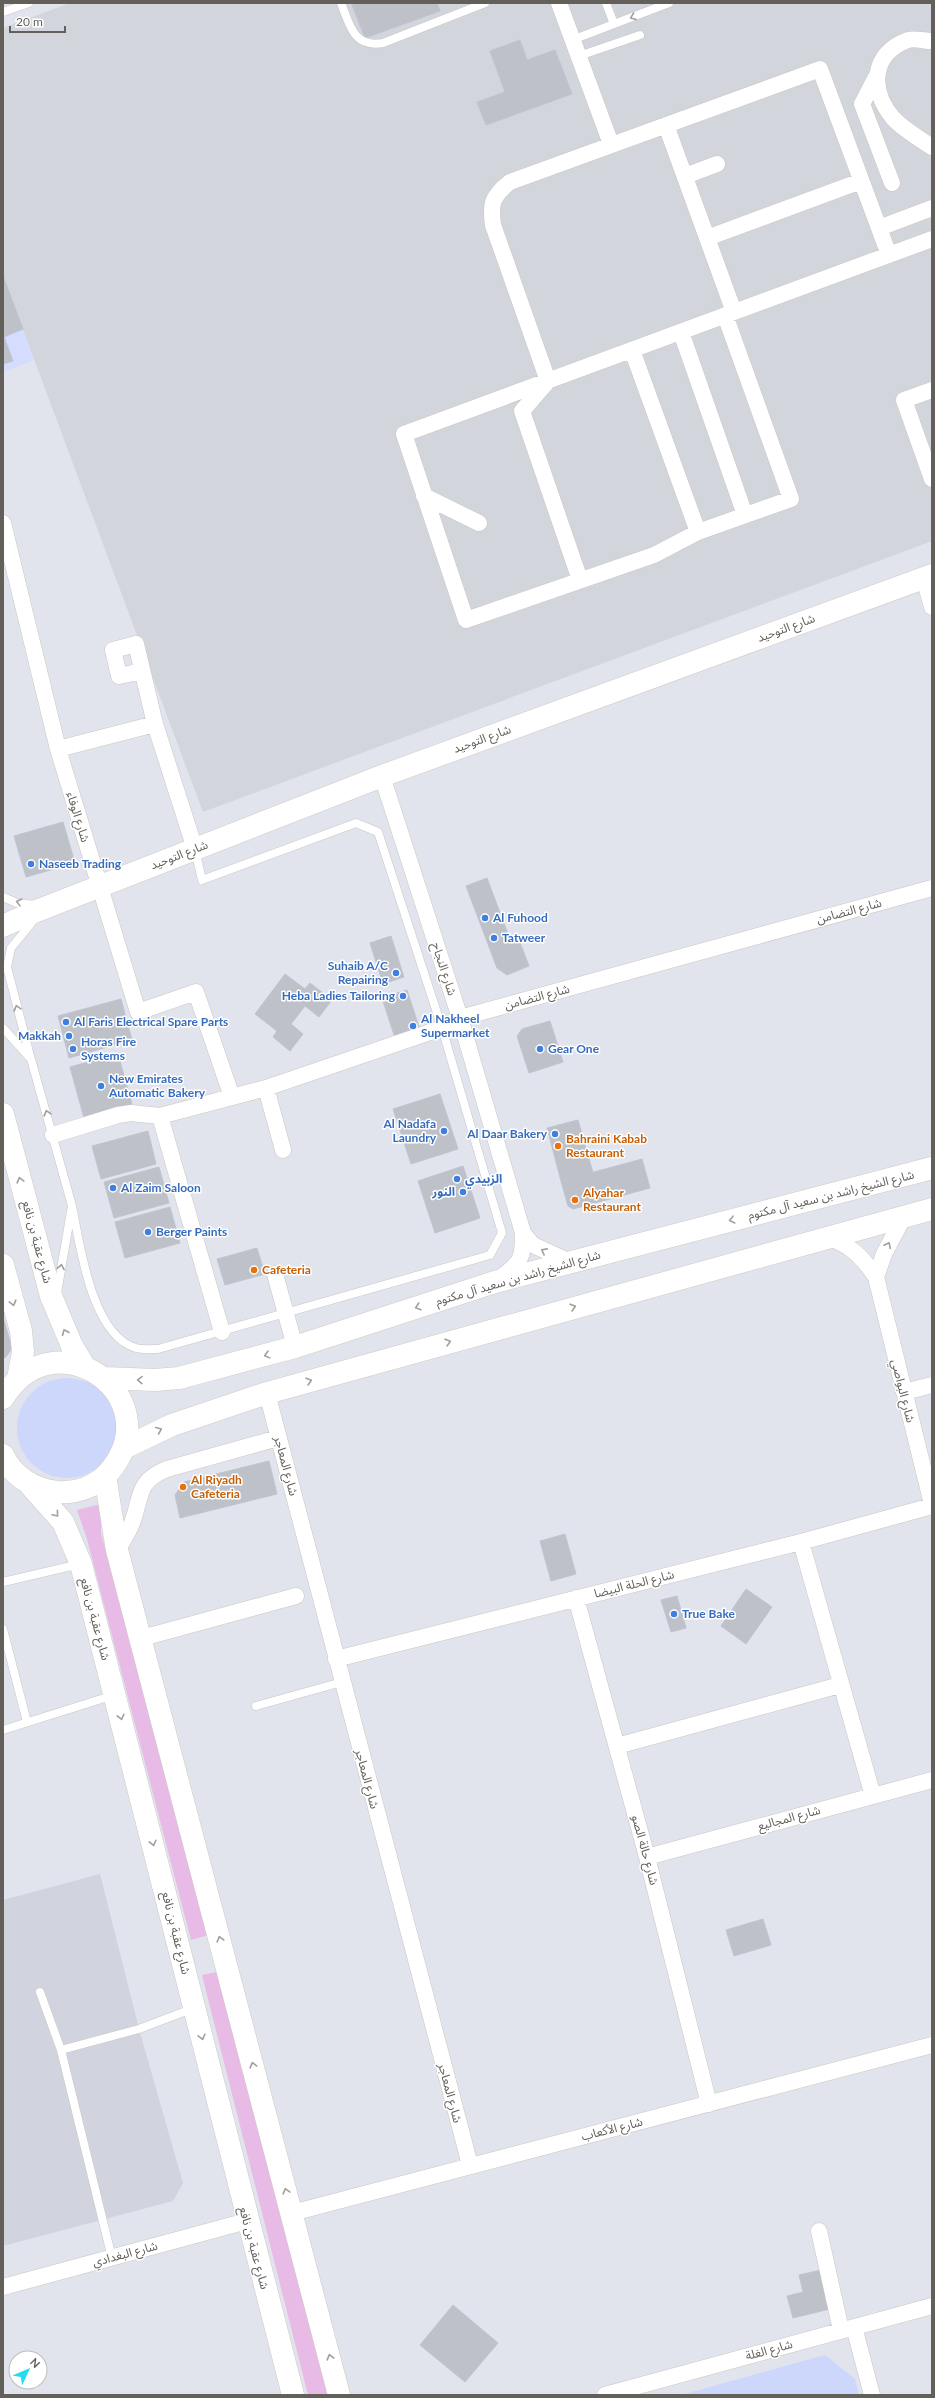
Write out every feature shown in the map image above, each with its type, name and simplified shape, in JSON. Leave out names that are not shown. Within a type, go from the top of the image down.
[{"type":"street","points":[[559,3],[611,144]]},
{"type":"street","points":[[892,182],[862,104],[886,54],[908,40],[932,41]]},
{"type":"street","points":[[548,380],[493,225],[491,208],[498,191],[510,182],[611,144],[820,69],[889,255]]},
{"type":"street","points":[[876,77],[879,96],[893,118],[932,147]]},
{"type":"street","points":[[666,124],[707,238],[729,314],[791,499],[698,532],[654,555],[466,620],[404,434],[548,380],[632,350],[681,332],[729,314],[932,239]]},
{"type":"street","points":[[685,176],[717,164]]},
{"type":"street","points":[[707,238],[861,181]]},
{"type":"street","points":[[879,228],[932,208]]},
{"type":"street","points":[[681,332],[745,515]]},
{"type":"street","points":[[632,350],[698,532]]},
{"type":"street","points":[[548,380],[522,411],[580,580]]},
{"type":"street","points":[[932,390],[904,400],[932,479]]},
{"type":"street","points":[[424,496],[479,523]]},
{"type":"street","name":"شارع الوفاء","points":[[3,523],[58,749],[138,1012],[196,992],[232,1097]]},
{"type":"street","points":[[928,576],[932,607]]},
{"type":"street","name":"شارع التوحيد","points":[[3,926],[40,909],[100,887],[382,776],[928,576]]},
{"type":"street","points":[[142,671],[155,724],[195,849]]},
{"type":"street","points":[[58,749],[155,724]]},
{"type":"street","name":"شارع النجاح","points":[[382,776],[460,1018],[523,1232],[523,1255],[515,1267],[495,1282]]},
{"type":"street","name":"شارع التضامن","points":[[53,1135],[118,1115],[131,1113],[160,1116],[266,1088],[442,1028],[460,1018],[932,888]]},
{"type":"street","name":"شارع التوحيد","points":[[3,918],[40,909]]},
{"type":"street","points":[[266,1088],[283,1150]]},
{"type":"street","name":"شارع عقبة بن نافع","points":[[3,1114],[54,1305],[72,1346],[84,1366]]},
{"type":"street","points":[[160,1116],[222,1332]]},
{"type":"street","name":"شارع الشيخ راشد بن سعيد آل مكتوم","points":[[104,1378],[141,1380],[179,1378],[295,1347],[495,1282],[932,1168]]},
{"type":"street","points":[[124,1448],[172,1425],[267,1393],[826,1236],[932,1208]]},
{"type":"street","points":[[876,1277],[884,1254],[904,1216]]},
{"type":"street","name":"شارع النجاح","points":[[523,1232],[533,1245],[570,1262]]},
{"type":"street","name":"شارع البواصي","points":[[826,1236],[848,1245],[862,1256],[876,1277],[932,1505]]},
{"type":"street","points":[[3,1265],[21,1331],[23,1352],[18,1379]]},
{"type":"street","points":[[275,1274],[295,1347]]},
{"type":"street","points":[[3,1398],[18,1379],[32,1369],[49,1363],[66,1362],[84,1366],[104,1378],[117,1392],[125,1410],[127,1429],[124,1448],[116,1463],[106,1476],[92,1485],[69,1492],[45,1491],[16,1477]]},
{"type":"street","points":[[904,1392],[932,1385]]},
{"type":"street","name":"شارع المعاجر","points":[[267,1393],[470,2165]]},
{"type":"street","points":[[117,1550],[132,1522],[139,1494],[153,1476],[167,1469],[278,1438]]},
{"type":"street","name":"شارع عقبة بن نافع","points":[[3,1455],[16,1477],[63,1522],[81,1564],[195,2008],[247,2221],[293,2395]]},
{"type":"street","points":[[106,1476],[117,1550],[142,1638],[339,2395]]},
{"type":"street","name":"شارع الحلة البيضا","points":[[336,1659],[800,1542],[932,1505]]},
{"type":"street","points":[[800,1542],[873,1796]]},
{"type":"street","points":[[142,1638],[296,1596]]},
{"type":"street","name":"شارع حالة الصو","points":[[576,1598],[647,1857],[708,2104]]},
{"type":"street","points":[[617,1746],[840,1685]]},
{"type":"street","name":"شارع المجاليع","points":[[647,1857],[932,1780]]},
{"type":"street","name":"شارع الأكعاب","points":[[292,2213],[470,2165],[932,2045]]},
{"type":"street","name":"شارع البغدادي","points":[[3,2287],[247,2221]]},
{"type":"street","points":[[819,2232],[848,2329],[872,2395]]},
{"type":"street","name":"شارع الغلة","points":[[605,2395],[932,2306]]},
{"type":"lane","points":[[3,12],[28,3]]},
{"type":"lane","points":[[341,3],[355,35],[365,43],[371,44],[383,43],[485,3]]},
{"type":"lane","points":[[606,3],[614,24]]},
{"type":"lane","points":[[572,40],[669,3]]},
{"type":"lane","points":[[578,56],[640,35]]},
{"type":"lane","points":[[3,897],[17,903],[40,909],[11,948],[7,967],[72,1206],[89,1284],[101,1314],[116,1336],[136,1348],[158,1349],[490,1255],[502,1233],[442,1028],[378,832],[356,823],[202,880],[195,849]]},
{"type":"lane","points":[[3,1028],[31,1059]]},
{"type":"lane","points":[[54,1305],[72,1206]]},
{"type":"lane","points":[[3,1582],[81,1564]]},
{"type":"lane","points":[[3,1629],[27,1722]]},
{"type":"lane","points":[[256,1706],[342,1682]]},
{"type":"lane","points":[[3,1730],[115,1695]]},
{"type":"lane","points":[[40,1992],[61,2050],[112,2258]]},
{"type":"lane","points":[[61,2050],[139,2029],[195,2008]]},
{"type":"shaded area","points":[[70,3],[932,3],[932,541],[203,812],[3,276],[3,28]]},
{"type":"shaded area","points":[[3,276],[34,360],[3,372]]},
{"type":"shaded area","points":[[101,1504],[101,1533],[209,1935],[191,1940],[87,1539],[77,1510]]},
{"type":"shaded area","points":[[100,1874],[139,2029],[183,2183],[173,2201],[3,2246],[3,1900]]},
{"type":"shaded area","points":[[217,1972],[328,2395],[308,2395],[202,1975]]},
{"type":"sand","points":[[67,1378],[86,1382],[102,1393],[113,1409],[117,1428],[113,1447],[102,1463],[86,1474],[67,1478],[48,1474],[32,1463],[21,1447],[17,1428],[21,1409],[32,1393],[48,1382]]},
{"type":"sand","points":[[825,2355],[855,2379],[859,2395],[681,2395]]},
{"type":"building","points":[[358,3],[437,3],[440,11],[365,38],[352,5]]},
{"type":"building","points":[[520,40],[527,60],[555,50],[572,94],[486,125],[477,102],[505,92],[490,51]]},
{"type":"building","points":[[3,276],[23,329],[4,337],[13,361],[3,364]]},
{"type":"building","points":[[63,822],[75,863],[26,877],[14,836]]},
{"type":"building","points":[[487,878],[511,942],[519,940],[529,966],[507,975],[497,968],[466,886]]},
{"type":"building","points":[[391,936],[404,977],[383,984],[370,943]]},
{"type":"building","points":[[285,974],[305,989],[310,983],[332,1000],[319,1017],[305,1006],[291,1024],[303,1034],[290,1051],[273,1037],[277,1031],[255,1014]]},
{"type":"building","points":[[407,990],[420,1030],[395,1038],[382,998]]},
{"type":"building","points":[[121,999],[132,1040],[69,1058],[58,1016]]},
{"type":"building","name":"Gear One","points":[[550,1021],[563,1062],[529,1073],[517,1036],[522,1029]]},
{"type":"building","name":"New Emirates Automatic Bakery","points":[[118,1054],[132,1104],[84,1118],[70,1067]]},
{"type":"building","points":[[440,1094],[458,1149],[411,1164],[393,1109]]},
{"type":"building","points":[[578,1120],[593,1173],[561,1181],[547,1128]]},
{"type":"building","points":[[148,1131],[156,1164],[101,1179],[92,1146]]},
{"type":"building","points":[[642,1159],[650,1188],[573,1209],[568,1206],[561,1181]]},
{"type":"building","points":[[463,1166],[480,1218],[435,1233],[418,1181]]},
{"type":"building","points":[[159,1167],[169,1203],[114,1218],[104,1182]]},
{"type":"building","name":"Berger Paints","points":[[170,1207],[180,1243],[125,1258],[115,1222]]},
{"type":"building","points":[[257,1248],[265,1274],[225,1285],[217,1259]]},
{"type":"building","points":[[3,1317],[12,1348],[6,1357],[3,1358]]},
{"type":"building","points":[[269,1461],[277,1494],[180,1518],[175,1495],[184,1482]]},
{"type":"building","points":[[565,1534],[576,1574],[551,1581],[540,1541]]},
{"type":"building","points":[[746,1589],[772,1607],[746,1644],[721,1626]]},
{"type":"building","name":"True Bake","points":[[677,1596],[686,1628],[671,1632],[661,1600]]},
{"type":"building","points":[[763,1919],[771,1945],[734,1956],[726,1930]]},
{"type":"building","points":[[821,2270],[830,2309],[793,2318],[787,2296],[803,2292],[799,2275]]},
{"type":"building","points":[[453,2305],[498,2343],[465,2382],[420,2345]]},
{"type":"place","name":"Naseeb Trading","points":[[31,864]]},
{"type":"place","name":"Al Fuhood","points":[[485,918]]},
{"type":"place","name":"Tatweer","points":[[494,938]]},
{"type":"place","name":"Suhaib A/C Repairing","points":[[396,973]]},
{"type":"place","name":"Heba Ladies Tailoring","points":[[403,996]]},
{"type":"place","name":"Al Faris Electrical Spare Parts","points":[[66,1022]]},
{"type":"place","name":"Al Nakheel Supermarket","points":[[413,1026]]},
{"type":"place","name":"Makkah","points":[[69,1036]]},
{"type":"place","name":"Horas Fire Systems","points":[[73,1049]]},
{"type":"place","name":"Gear One","points":[[540,1049]]},
{"type":"place","name":"New Emirates Automatic Bakery","points":[[101,1086]]},
{"type":"place","name":"Al Nadafa Laundry","points":[[444,1131]]},
{"type":"place","name":"Al Daar Bakery","points":[[555,1134]]},
{"type":"place","name":"Bahraini Kabab Restaurant","points":[[558,1146]]},
{"type":"place","name":"الزبيدي","points":[[457,1179]]},
{"type":"place","name":"Al Zaim Saloon","points":[[113,1188]]},
{"type":"place","name":"النور","points":[[463,1192]]},
{"type":"place","name":"Alyahar Restaurant","points":[[575,1200]]},
{"type":"place","name":"Berger Paints","points":[[148,1232]]},
{"type":"place","name":"Cafeteria","points":[[254,1270]]},
{"type":"place","name":"Al Riyadh Cafeteria","points":[[183,1487]]},
{"type":"place","name":"True Bake","points":[[674,1614]]}]
